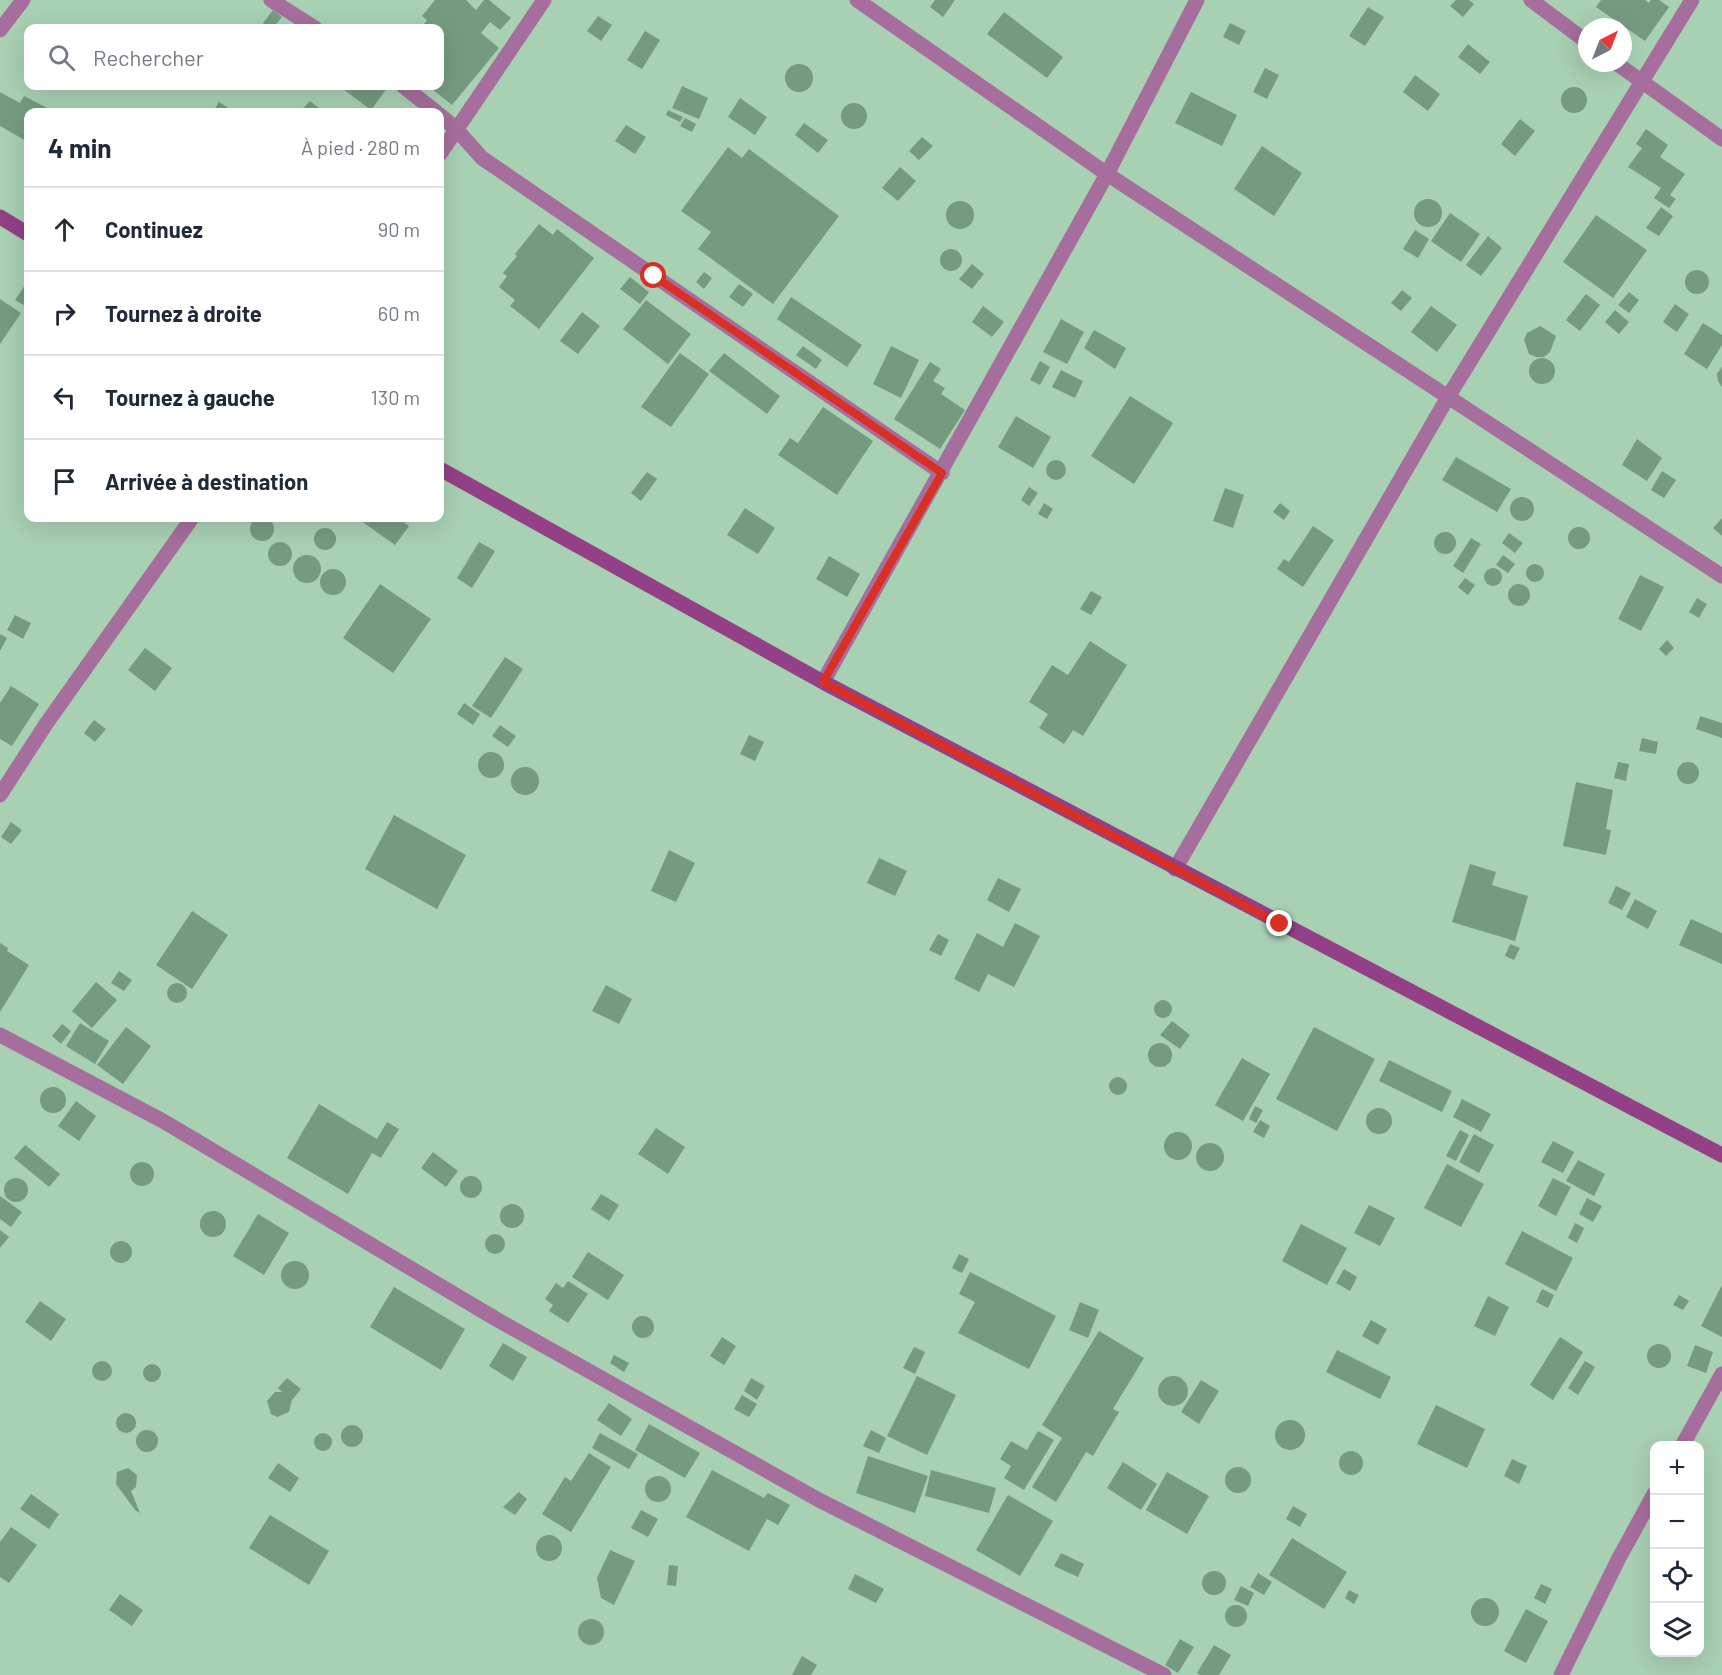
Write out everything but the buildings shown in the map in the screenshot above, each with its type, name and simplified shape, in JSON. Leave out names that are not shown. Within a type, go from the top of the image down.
[{"type":"main road","points":[[0,217],[24,232]]},
{"type":"main road","points":[[444,472],[823,682],[1722,1155]]},
{"type":"street","points":[[0,30],[23,0]]},
{"type":"street","points":[[271,0],[309,24]]},
{"type":"street","points":[[444,148],[544,0]]},
{"type":"street","points":[[857,0],[1107,174],[1722,576]]},
{"type":"street","points":[[823,682],[942,473],[1107,174],[1197,0]]},
{"type":"street","points":[[1531,0],[1578,35]]},
{"type":"street","points":[[1175,869],[1448,397],[1692,0]]},
{"type":"street","points":[[1628,72],[1722,139]]},
{"type":"street","points":[[408,90],[430,108]]},
{"type":"street","points":[[444,119],[482,158],[942,473]]},
{"type":"street","points":[[0,795],[46,724],[189,522]]},
{"type":"street","points":[[0,1035],[163,1120],[496,1319],[819,1500],[1164,1675]]},
{"type":"street","points":[[1685,1441],[1722,1374]]},
{"type":"street","points":[[1561,1675],[1619,1558],[1653,1495]]},
{"type":"route","points":[[654,276],[942,473],[823,682],[1280,924]]}]
